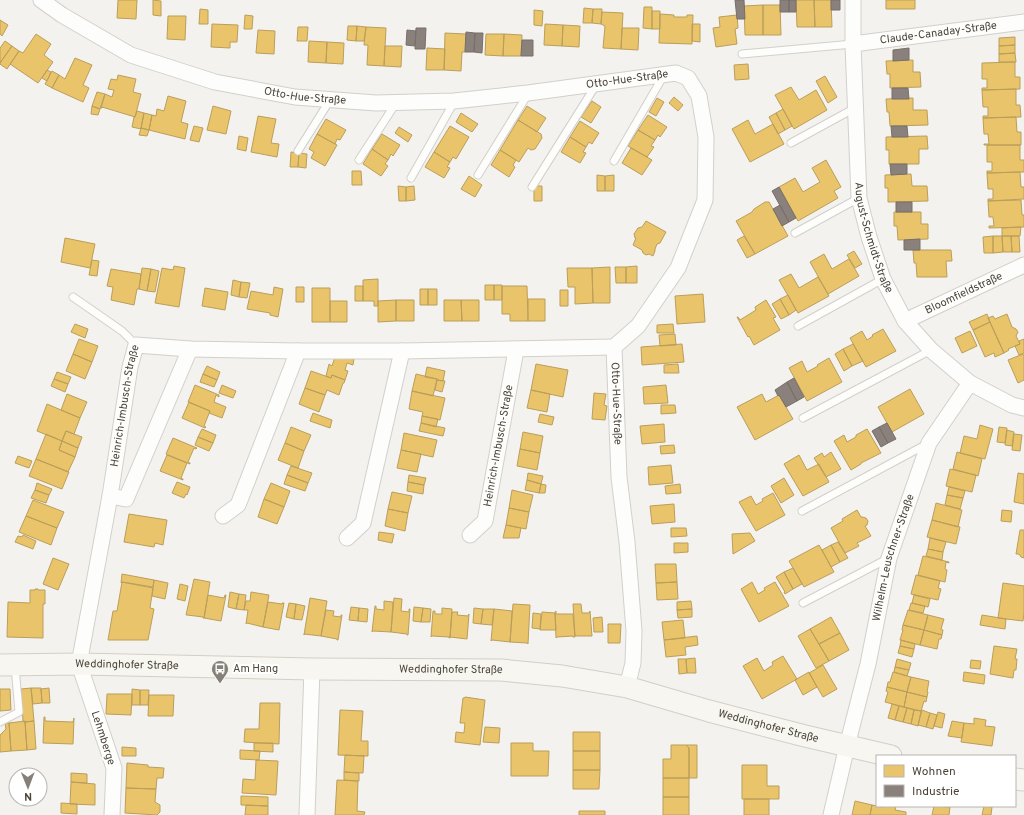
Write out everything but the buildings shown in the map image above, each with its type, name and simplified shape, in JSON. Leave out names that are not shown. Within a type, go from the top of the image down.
[{"type":"street","name":"Otto-Hue-Straße","points":[[41,0],[62,15],[131,55],[215,82],[295,97],[376,103],[454,101],[528,93],[676,73],[688,78],[699,96],[706,137],[706,200],[678,268],[638,326],[614,347],[619,477],[627,542],[634,631],[633,663],[627,687]]},
{"type":"street","name":"August-Schmidt-Straße","points":[[853,0],[853,44],[859,198],[869,237],[883,279],[904,321],[931,350],[970,383],[1012,405],[1024,408]]},
{"type":"street","name":"Claude-Canaday-Straße","points":[[853,44],[1024,22]]},
{"type":"street","name":"Bloomfieldstraße","points":[[904,321],[1024,265]]},
{"type":"street","name":"Heinrich-Imbusch-Straße","points":[[79,664],[110,496],[130,367],[136,345],[190,349],[298,351],[516,350],[614,347]]},
{"type":"street","name":"Heinrich-Imbusch-Straße","points":[[110,496],[126,499],[190,349]]},
{"type":"street","name":"Heinrich-Imbusch-Straße","points":[[470,535],[485,521],[516,350]]},
{"type":"street","points":[[223,516],[238,505],[298,351]]},
{"type":"street","points":[[347,538],[363,523],[402,351]]},
{"type":"street","name":"Wilhelm-Leuschner-Straße","points":[[831,815],[868,664],[889,558],[929,443],[970,383]]},
{"type":"street","name":"Weddinghofer Straße","points":[[8,665],[79,664],[312,669],[501,670],[569,677],[627,687],[709,711],[805,736],[888,755]]},
{"type":"street","name":"Lehmberge","points":[[79,664],[114,768],[112,815]]},
{"type":"street","points":[[307,815],[312,669]]},
{"type":"lane","points":[[742,54],[853,44]]},
{"type":"lane","points":[[614,161],[664,75]]},
{"type":"lane","points":[[532,187],[597,84]]},
{"type":"lane","points":[[478,174],[528,93]]},
{"type":"lane","points":[[298,150],[330,100]]},
{"type":"lane","points":[[411,178],[454,101]]},
{"type":"lane","points":[[358,160],[396,103]]},
{"type":"lane","points":[[791,142],[856,108]]},
{"type":"lane","points":[[795,233],[859,198]]},
{"type":"lane","points":[[798,326],[883,279]]},
{"type":"lane","points":[[73,297],[122,331],[136,345]]},
{"type":"lane","points":[[803,418],[931,350]]},
{"type":"lane","points":[[802,511],[929,443]]},
{"type":"lane","points":[[804,603],[889,558]]},
{"type":"lane","points":[[0,722],[19,712],[8,665]]},
{"type":"place","name":"Am Hang","points":[[220,684]]}]
